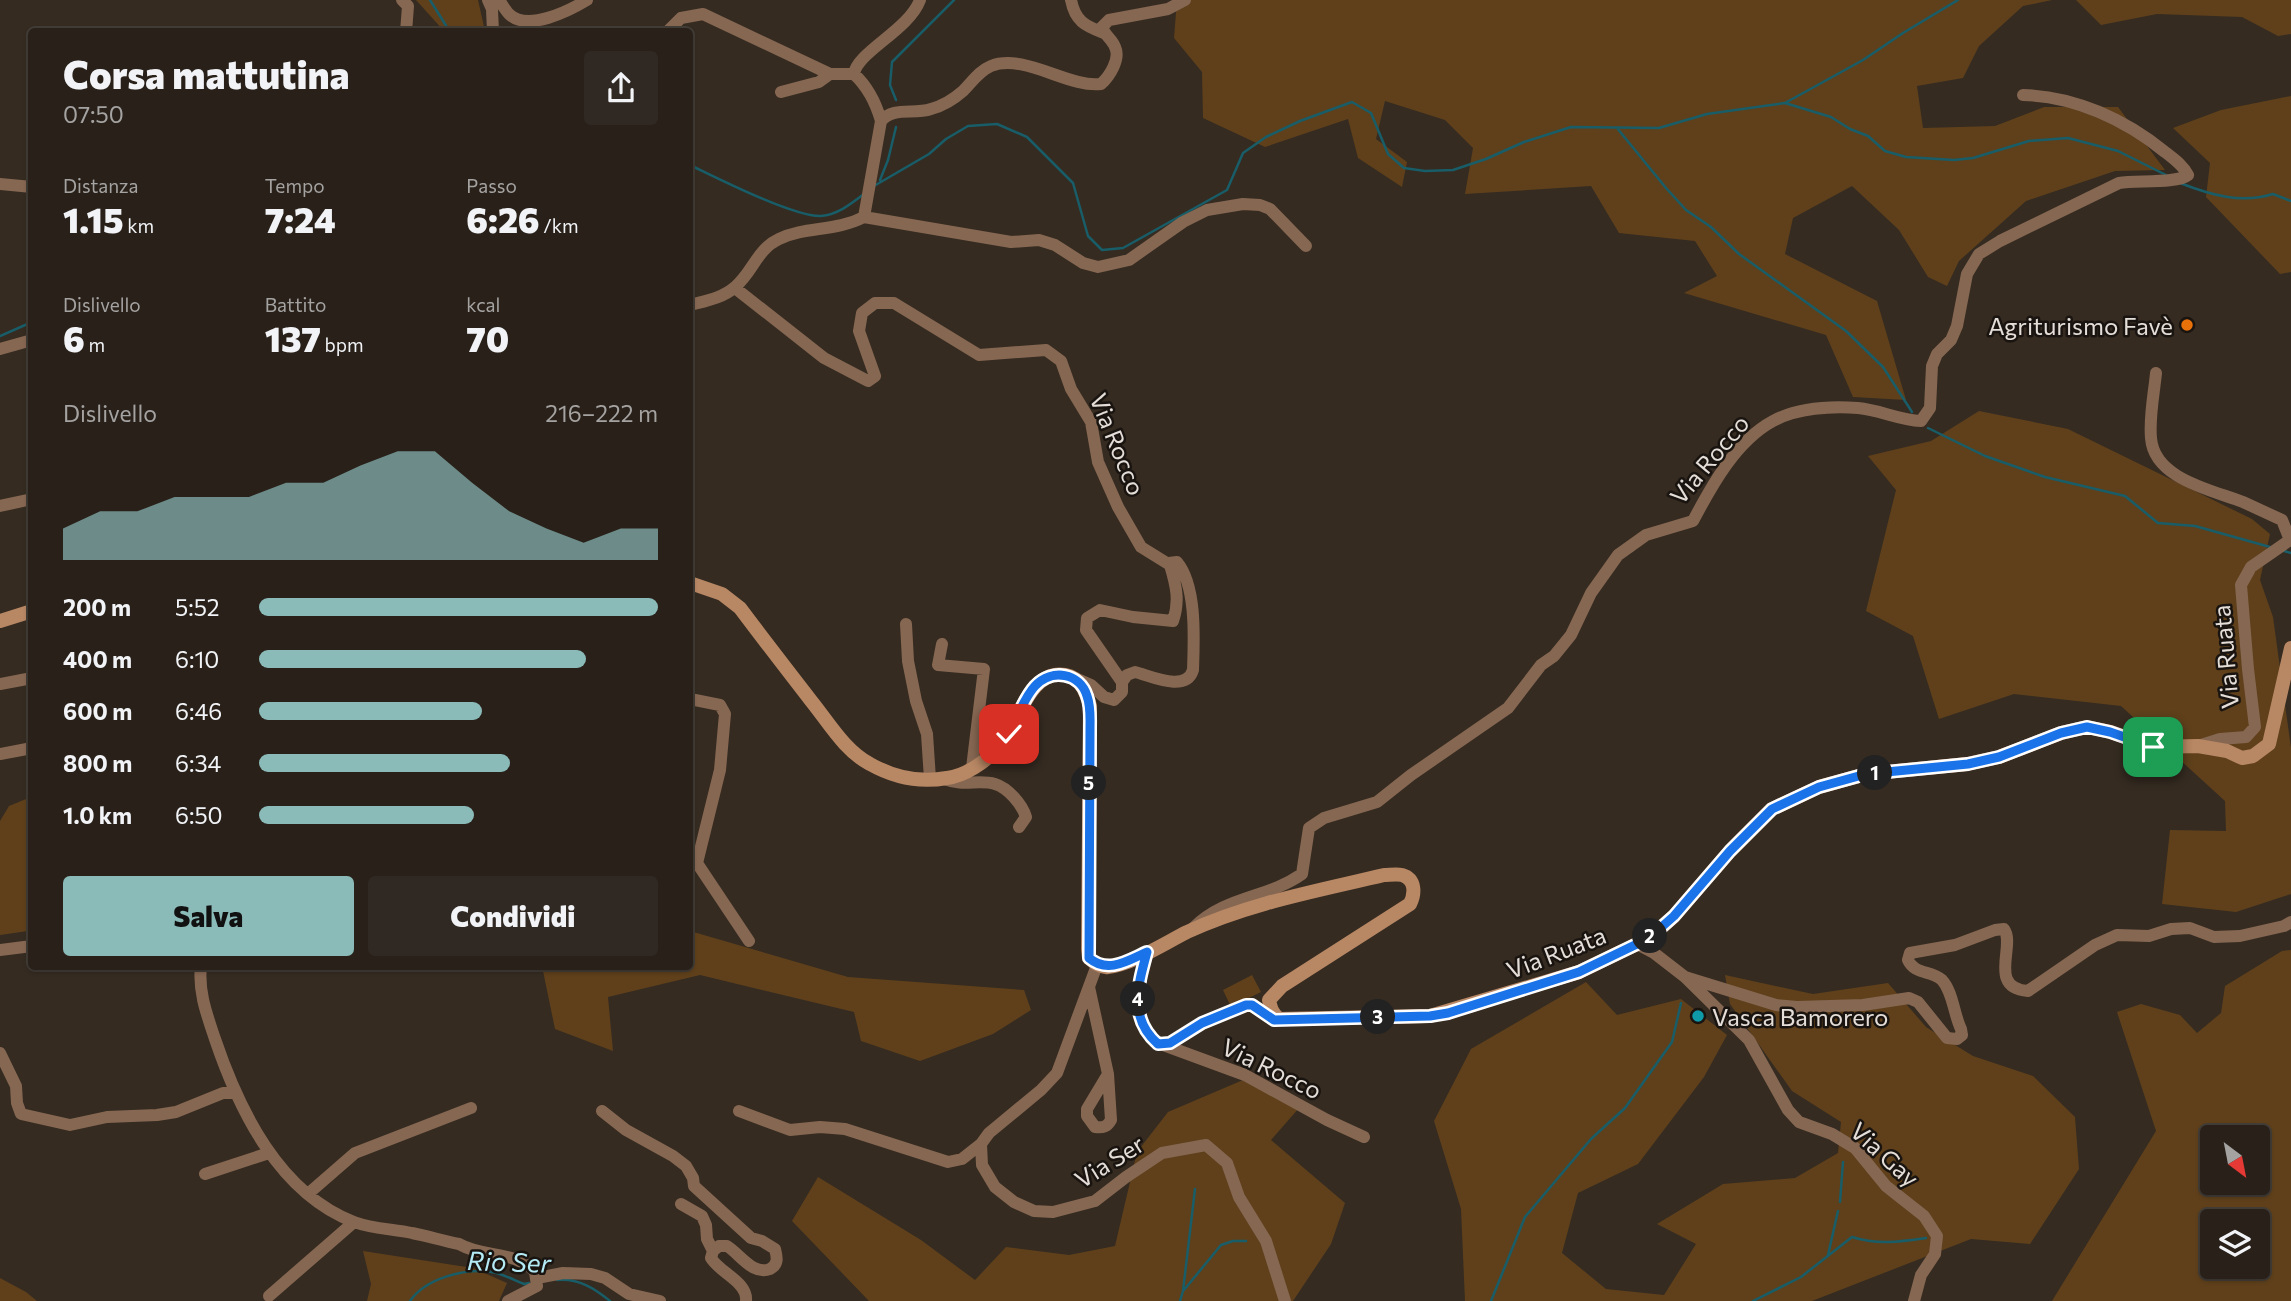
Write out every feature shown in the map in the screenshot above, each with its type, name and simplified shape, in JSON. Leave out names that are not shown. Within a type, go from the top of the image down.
[{"type":"street","points":[[488,0],[492,9],[493,28]]},
{"type":"street","points":[[499,0],[510,16],[526,22],[555,16],[587,0]]},
{"type":"street","points":[[854,74],[865,55],[877,48],[908,19],[920,0]]},
{"type":"street","points":[[1071,0],[1080,22],[1104,33]]},
{"type":"street","points":[[881,121],[889,113],[923,112],[944,104],[983,71],[999,65],[1022,65],[1101,85],[1113,67],[1117,53],[1102,27],[1109,20],[1168,9],[1185,0]]},
{"type":"street","points":[[406,28],[409,2]]},
{"type":"street","points":[[671,28],[681,18],[703,13],[830,74],[854,74],[872,97],[881,121],[864,217]]},
{"type":"street","points":[[781,92],[819,82],[830,74]]},
{"type":"street","name":"Via Rocco","points":[[1191,930],[1208,914],[1233,902],[1288,884],[1303,874],[1309,828],[1324,818],[1383,798],[1411,775],[1508,708],[1541,665],[1554,656],[1571,635],[1591,593],[1618,555],[1646,535],[1693,521],[1721,472],[1754,434],[1774,419],[1807,410],[1835,408],[1887,413],[1906,420],[1921,421],[1930,408],[1932,366],[1937,354],[1951,340],[1957,326],[1966,274],[1979,254],[2112,186],[2138,180],[2181,179],[2188,175],[2180,164],[2125,123],[2068,102],[2040,95],[2023,95]]},
{"type":"street","points":[[0,184],[28,187]]},
{"type":"street","points":[[693,304],[718,297],[735,288],[759,254],[778,239],[805,231],[839,227],[864,217],[1011,242],[1039,240],[1055,245],[1083,263],[1098,267],[1129,260],[1182,222],[1208,210],[1243,204],[1260,205],[1270,209],[1306,246]]},
{"type":"street","name":"Via Rocco","points":[[735,288],[824,358],[868,381],[875,376],[859,331],[862,313],[875,303],[894,303],[979,355],[1046,350],[1061,361],[1071,389],[1091,422],[1098,462],[1118,507],[1142,547],[1169,563],[1177,562],[1184,570],[1194,619],[1193,670],[1186,681],[1176,682],[1135,672],[1122,682],[1122,692],[1114,700],[1104,696],[1091,685],[1068,675]]},
{"type":"street","points":[[0,349],[28,341]]},
{"type":"street","name":"Via Ruata","points":[[2156,373],[2151,439],[2156,453],[2173,474],[2189,484],[2242,502],[2282,520],[2290,540],[2251,567],[2241,585],[2255,727],[2246,737],[2197,746]]},
{"type":"street","points":[[0,506],[28,500]]},
{"type":"street","points":[[1122,682],[1086,630],[1087,618],[1100,610],[1133,618],[1173,621],[1178,607],[1177,588],[1169,563]]},
{"type":"street","points":[[693,584],[722,594],[740,608],[845,744],[868,764],[911,780],[956,777],[986,760],[1009,734],[1026,698],[1045,678],[1057,674],[1068,675],[1079,681],[1087,693],[1090,706],[1088,949],[1089,958],[1097,965],[1057,1073],[1041,1090],[989,1133],[981,1144],[962,1159],[948,1162],[845,1129],[790,1130],[738,1111]]},
{"type":"street","points":[[0,621],[28,612]]},
{"type":"street","points":[[906,624],[908,661],[916,701],[937,779]]},
{"type":"street","points":[[942,644],[938,665],[984,669],[972,768]]},
{"type":"street","name":"Via Ruata","points":[[1279,1019],[1430,1016],[1448,1013],[1579,972],[1656,932],[1674,916],[1730,851],[1772,809],[1819,787],[1866,774],[1968,764],[1999,757],[2061,733],[2087,727],[2153,747],[2197,746],[2227,751],[2242,758],[2253,756],[2269,744],[2291,648]]},
{"type":"street","points":[[0,684],[28,679]]},
{"type":"street","points":[[693,700],[720,705],[725,714],[720,770],[697,863],[749,941]]},
{"type":"street","points":[[0,754],[28,749]]},
{"type":"street","points":[[937,779],[957,784],[996,785],[1006,791],[1024,811],[1026,817],[1019,827]]},
{"type":"street","name":"Via Rocco","points":[[1097,965],[1106,967],[1147,952],[1234,912],[1284,898],[1384,876],[1402,875],[1409,880],[1415,895],[1410,904],[1273,993],[1269,1000],[1272,1014],[1279,1019]]},
{"type":"street","points":[[1685,977],[1776,1006],[1863,1005],[1909,998],[1919,1002],[1947,1038],[1956,1039],[1962,1035],[1961,1029],[1947,989],[1941,979],[1912,967],[1908,960],[1910,953],[1955,944],[2004,929],[2009,938],[2004,964],[2006,976],[2012,985],[2022,991],[2028,991],[2095,946],[2117,935],[2149,936],[2171,929],[2190,928],[2214,937],[2240,936],[2291,922]]},
{"type":"street","name":"Via Gay","points":[[1637,944],[1654,953],[1685,977],[1749,1040],[1788,1110],[1799,1122],[1832,1134],[1855,1148],[1886,1186],[1924,1216],[1937,1236],[1935,1254],[1921,1275],[1914,1301]]},
{"type":"street","points":[[0,950],[28,946]]},
{"type":"street","points":[[1147,952],[1139,981],[1138,1013],[1142,1026],[1158,1044]]},
{"type":"street","points":[[201,970],[202,999],[235,1093],[269,1153],[292,1180],[328,1208],[354,1222],[459,1244],[472,1252],[514,1257],[531,1267],[537,1281]]},
{"type":"street","points":[[1089,986],[1108,1074]]},
{"type":"street","name":"Via Rocco","points":[[1158,1044],[1170,1043],[1202,1023],[1246,1005],[1252,1005],[1268,1018],[1279,1019]]},
{"type":"street","name":"Via Rocco","points":[[1158,1044],[1245,1075],[1364,1137]]},
{"type":"street","points":[[0,1053],[16,1086],[21,1114],[70,1125],[107,1116],[176,1112],[223,1093],[235,1093]]},
{"type":"street","points":[[309,1193],[355,1153],[471,1108]]},
{"type":"street","points":[[601,1111],[626,1130],[674,1156],[686,1166],[694,1178],[694,1186],[751,1238],[775,1249],[775,1265],[767,1270],[755,1269],[727,1246],[719,1246],[713,1251],[711,1258],[715,1266],[743,1287],[747,1294],[746,1301]]},
{"type":"street","name":"Via Ser","points":[[981,1144],[982,1165],[995,1187],[1014,1202],[1034,1211],[1053,1212],[1095,1201],[1162,1153],[1206,1145],[1227,1163],[1239,1197],[1266,1241],[1285,1301]]},
{"type":"street","points":[[205,1174],[269,1153]]},
{"type":"street","points":[[681,1204],[702,1216],[707,1239],[713,1251]]},
{"type":"street","points":[[269,1296],[354,1222]]},
{"type":"street","points":[[515,1299],[537,1281],[563,1273],[591,1274],[604,1278],[629,1294],[660,1301]]},
{"type":"shaded area","points":[[416,0],[478,0],[484,28],[441,28]]},
{"type":"shaded area","points":[[1177,0],[2052,0],[2023,6],[1979,46],[1963,78],[1917,86],[1923,128],[1995,126],[2044,107],[2118,107],[2165,170],[2115,171],[2026,201],[1959,261],[1947,286],[1928,277],[1899,230],[1852,186],[1793,218],[1785,254],[1877,301],[1906,400],[1853,397],[1826,335],[1684,293],[1717,276],[1695,241],[1619,233],[1591,186],[1465,194],[1473,148],[1445,120],[1385,101],[1376,139],[1407,162],[1402,187],[1358,158],[1348,119],[1265,147],[1203,118],[1202,72],[1174,38]]},
{"type":"shaded area","points":[[2076,0],[2291,0],[2291,34],[2278,36],[2242,17],[2157,14],[2101,25]]},
{"type":"shaded area","points":[[2291,96],[2291,272],[2280,274],[2206,197],[2210,163],[2173,128],[2221,110]]},
{"type":"shaded area","points":[[1979,411],[2068,429],[2252,519],[2270,534],[2260,580],[2273,617],[2291,748],[2291,894],[2236,912],[2162,904],[2170,830],[2226,831],[2225,801],[2121,706],[2014,694],[1939,719],[1913,636],[1866,611],[1896,490],[1868,456],[1931,441]]},
{"type":"shaded area","points":[[28,798],[28,931],[0,935],[0,821],[9,806]]},
{"type":"shaded area","points":[[693,932],[848,977],[1024,990],[1031,1010],[993,1034],[920,1061],[861,1041],[854,1012],[700,975],[608,997],[613,1051],[555,1029],[543,970],[693,970]]},
{"type":"shaded area","points":[[2291,950],[2291,1301],[2052,1301],[2156,1131],[2117,1012],[2141,1004],[2180,1015],[2197,1033],[2221,1013],[2225,986],[2282,951]]},
{"type":"shaded area","points":[[1252,975],[1261,992],[1231,1007],[1223,990]]},
{"type":"shaded area","points":[[1725,975],[1813,994],[1888,983],[1926,1027],[1973,1056],[2033,1076],[2075,1117],[2079,1169],[2030,1244],[1971,1239],[1812,1301],[1465,1301],[1461,1209],[1434,1121],[1471,1049],[1586,982],[1617,1015],[1681,999],[1727,1035],[1704,1077],[1638,1164],[1578,1193],[1562,1253],[1606,1289],[1664,1295],[1696,1244],[1657,1224],[1723,1184],[1795,1178],[1838,1153],[1841,1122],[1792,1091],[1730,1004]]},
{"type":"shaded area","points":[[1243,1080],[1299,1108],[1271,1140],[1345,1203],[1331,1244],[1293,1301],[869,1301],[792,1221],[818,1177],[921,1240],[975,1280],[1006,1247],[1069,1255],[1115,1246],[1137,1152],[1168,1112]]},
{"type":"shaded area","points":[[363,1251],[473,1268],[507,1283],[499,1301],[367,1301],[371,1284]]},
{"type":"shaded area","points":[[0,1278],[26,1292],[37,1301],[0,1301]]},
{"type":"waterway","points":[[430,0],[448,28]]},
{"type":"waterway","points":[[896,100],[890,85],[892,62],[954,0]]},
{"type":"waterway","points":[[874,186],[929,154],[946,139],[968,126],[997,124],[1027,137],[1073,183],[1088,236],[1102,250],[1123,248],[1227,190],[1243,153],[1266,137],[1352,102],[1371,113],[1388,154],[1404,168],[1425,171],[1453,170],[1571,127],[1659,128],[1707,114],[1785,103],[1863,60],[1958,0]]},
{"type":"waterway","points":[[1785,103],[1831,117],[1868,136],[1885,151],[1906,157],[1954,160],[1973,158],[2029,141],[2068,138],[2118,151],[2168,176]]},
{"type":"waterway","points":[[880,180],[896,127]]},
{"type":"waterway","points":[[1617,128],[1686,210],[1711,227],[1739,254],[1846,331],[1883,367],[1912,412]]},
{"type":"waterway","points":[[693,166],[756,196],[809,215],[833,214],[864,194]]},
{"type":"waterway","points":[[2180,183],[2226,197],[2249,198],[2273,194],[2291,201]]},
{"type":"waterway","points":[[0,336],[28,324]]},
{"type":"waterway","points":[[1928,428],[1985,456],[2045,477],[2125,496],[2158,523],[2195,526],[2270,547]]},
{"type":"waterway","points":[[2284,551],[2291,553]]},
{"type":"waterway","points":[[1491,1301],[1525,1217],[1591,1139],[1625,1108],[1672,1042],[1681,1003]]},
{"type":"waterway","points":[[1840,1202],[1843,1162]]},
{"type":"waterway","name":"Rio Ser","points":[[1180,1301],[1195,1189]]},
{"type":"waterway","points":[[1828,1255],[1838,1211]]},
{"type":"waterway","name":"Rio Ser","points":[[1753,1301],[1801,1277],[1852,1237],[1879,1242],[1926,1238]]},
{"type":"waterway","name":"Rio Ser","points":[[1184,1290],[1221,1245],[1246,1241]]},
{"type":"waterway","name":"Rio Ser","points":[[410,1301],[426,1286],[458,1273],[492,1272],[524,1284],[529,1283]]},
{"type":"waterway","name":"Rio Ser","points":[[557,1280],[585,1285],[610,1301]]},
{"type":"place","name":"Agriturismo Favè","points":[[2187,325]]},
{"type":"place","name":"Vasca Bamorero","points":[[1698,1016]]},
{"type":"route","points":[[1009,734],[1026,698],[1045,678],[1057,674],[1068,675],[1079,681],[1087,693],[1090,706],[1089,958],[1097,965],[1106,967],[1147,952],[1139,981],[1138,1013],[1142,1026],[1158,1044],[1170,1043],[1217,1015],[1246,1005],[1252,1005],[1274,1020],[1430,1016],[1448,1013],[1579,972],[1656,932],[1674,916],[1730,851],[1772,809],[1819,787],[1866,774],[1968,764],[1999,757],[2061,733],[2087,727],[2153,747]]}]
